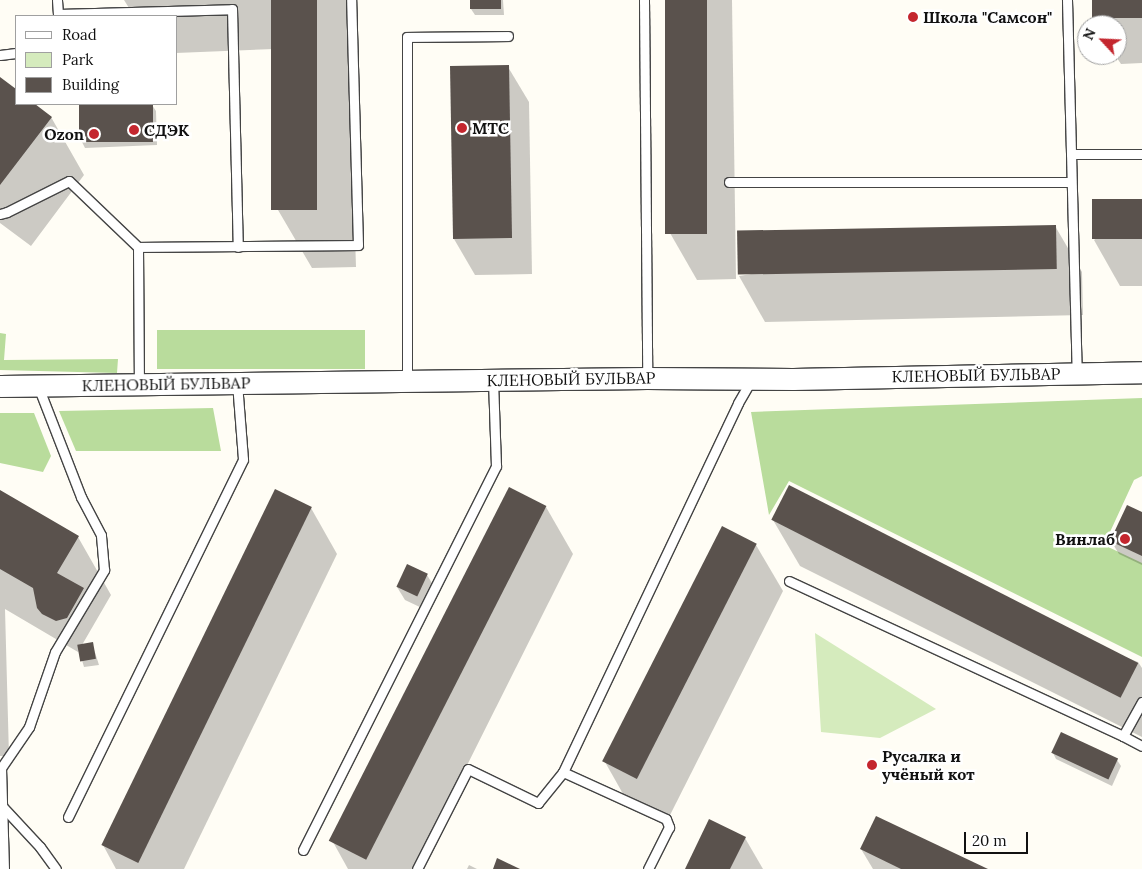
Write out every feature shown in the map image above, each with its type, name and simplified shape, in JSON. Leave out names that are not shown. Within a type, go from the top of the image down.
[{"type":"street","name":"КЛЕНОВЫЙ БУЛЬВАР","points":[[0,386],[647,378],[752,379],[1142,372]]},
{"type":"lane","points":[[57,0],[58,15],[232,9],[238,247]]},
{"type":"lane","points":[[0,214],[69,181],[138,247],[358,245],[351,0]]},
{"type":"lane","points":[[644,0],[647,378]]},
{"type":"lane","points":[[1067,0],[1077,373]]},
{"type":"lane","points":[[407,381],[407,37],[508,36]]},
{"type":"lane","points":[[0,55],[15,53]]},
{"type":"lane","points":[[1070,154],[1142,154]]},
{"type":"lane","points":[[728,182],[1072,182]]},
{"type":"lane","points":[[138,247],[139,384]]},
{"type":"lane","points":[[417,869],[468,769],[538,803],[563,772],[738,403],[752,379]]},
{"type":"lane","points":[[303,850],[496,466],[493,380]]},
{"type":"lane","points":[[68,817],[243,460],[237,383]]},
{"type":"lane","points":[[4,869],[0,805],[1,768],[29,727],[55,652],[104,570],[101,535],[81,497],[38,385]]},
{"type":"lane","points":[[789,581],[1142,746]]},
{"type":"lane","points":[[1123,736],[1142,702]]},
{"type":"lane","points":[[563,772],[666,819],[669,827],[648,869]]},
{"type":"lane","points":[[0,805],[40,847],[56,869]]},
{"type":"green space","points":[[157,330],[365,330],[365,369],[157,369]]},
{"type":"green space","points":[[0,333],[6,334],[4,360],[118,359],[117,373],[0,370]]},
{"type":"green space","points":[[1142,398],[1142,476],[1134,480],[1104,545],[1142,563],[1142,657],[789,481],[769,515],[751,412]]},
{"type":"green space","points":[[213,408],[221,451],[76,451],[59,411]]},
{"type":"green space","points":[[0,413],[34,413],[51,456],[43,472],[0,463]]},
{"type":"green space","points":[[815,633],[936,709],[880,738],[821,732]]},
{"type":"building","points":[[271,0],[317,0],[317,210],[271,210]]},
{"type":"building","points":[[470,0],[501,0],[501,9],[470,9]]},
{"type":"building","points":[[665,0],[707,0],[707,234],[665,234]]},
{"type":"building","points":[[1092,0],[1142,0],[1142,18],[1127,18],[1127,15],[1092,15]]},
{"type":"building","points":[[509,65],[512,238],[453,239],[450,66]]},
{"type":"building","points":[[0,77],[15,88],[15,105],[36,105],[52,117],[0,185]]},
{"type":"building","points":[[79,105],[153,105],[153,142],[79,142]]},
{"type":"building","points":[[1092,199],[1142,199],[1142,239],[1092,239]]},
{"type":"building","points":[[1056,225],[1057,269],[738,275],[737,231]]},
{"type":"building","points":[[789,485],[1138,663],[1121,698],[771,520]]},
{"type":"building","points":[[509,487],[546,506],[366,860],[329,841]]},
{"type":"building","points":[[275,489],[312,507],[138,863],[101,845]]},
{"type":"building","points":[[0,490],[79,536],[57,573],[84,588],[67,618],[56,621],[42,614],[37,608],[33,588],[0,569]]},
{"type":"building","points":[[1127,505],[1142,512],[1142,556],[1110,541]]},
{"type":"building","points":[[722,526],[757,544],[637,779],[602,761]]},
{"type":"building","points":[[407,564],[428,574],[417,596],[396,587]]},
{"type":"building","points":[[93,642],[96,659],[80,662],[77,645]]},
{"type":"building","points":[[1061,732],[1118,759],[1108,779],[1051,753]]},
{"type":"building","points":[[876,816],[988,869],[901,869],[860,849]]},
{"type":"building","points":[[709,819],[746,837],[730,869],[685,869]]},
{"type":"building","points":[[497,858],[520,869],[493,869]]},
{"type":"place","name":"Школа \"Самсон\"","points":[[913,17]]},
{"type":"place","name":"МТС","points":[[462,128]]},
{"type":"place","name":"СДЭК","points":[[134,130]]},
{"type":"place","name":"Ozon","points":[[94,134]]},
{"type":"place","name":"Винлаб","points":[[1125,539]]},
{"type":"place","name":"Русалка и учёный кот","points":[[872,765]]}]
